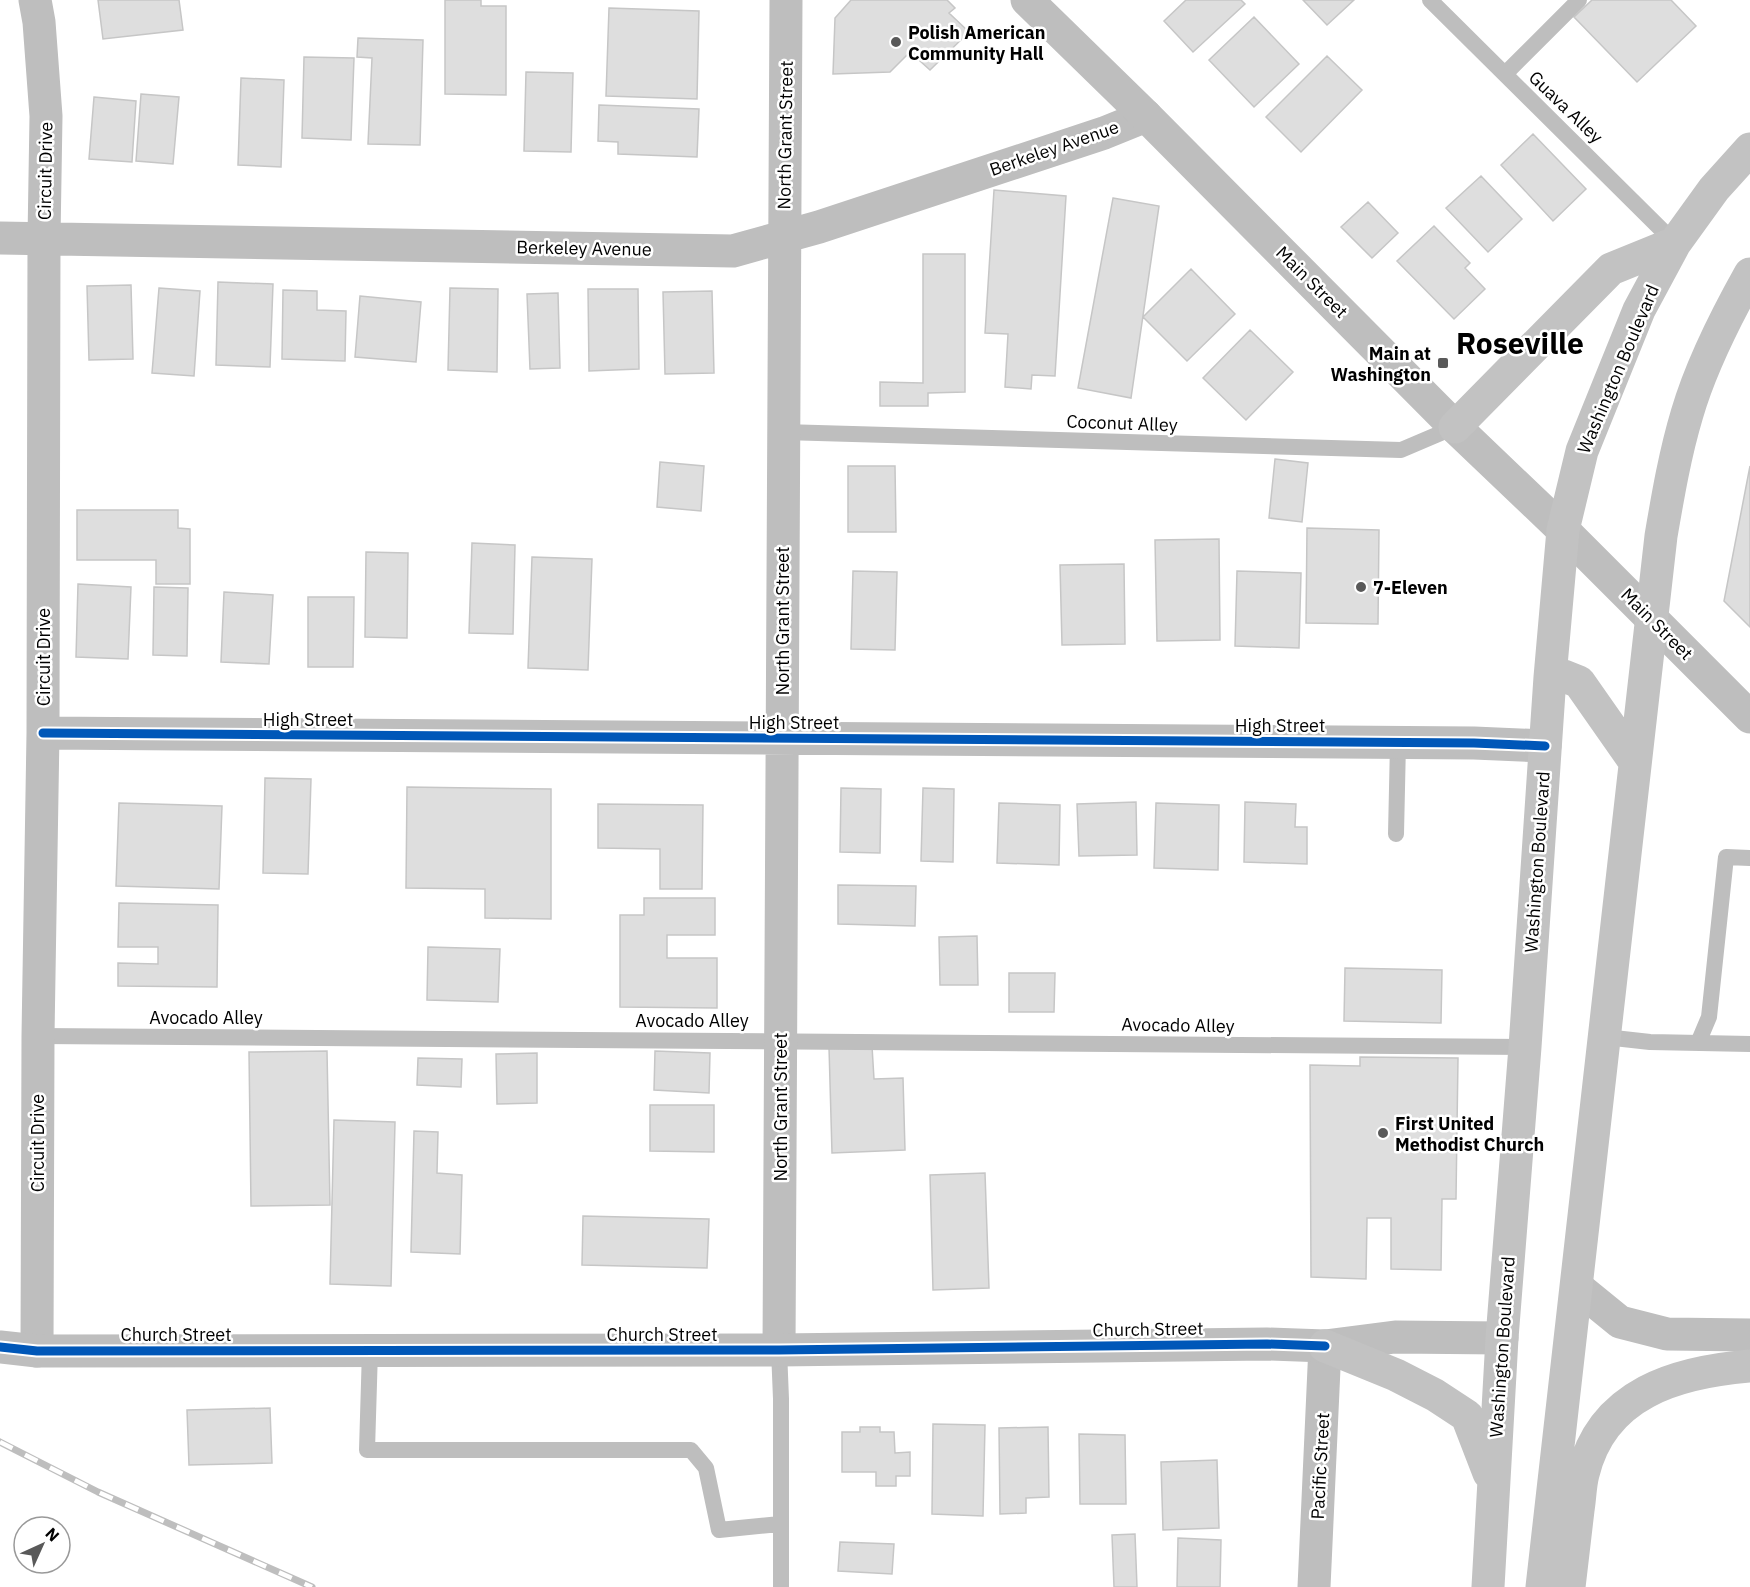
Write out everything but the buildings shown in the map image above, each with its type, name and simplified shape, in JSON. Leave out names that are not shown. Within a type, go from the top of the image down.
[{"type":"main road","name":"Washington Boulevard","points":[[1488,1587],[1502,1338],[1525,1047],[1550,677],[1563,530],[1579,461],[1638,310],[1675,243],[1714,189],[1750,149]]},
{"type":"main road","points":[[1455,426],[1611,269],[1675,243]]},
{"type":"main road","points":[[1542,1587],[1605,1037],[1650,616],[1671,474],[1688,412],[1745,295]]},
{"type":"main road","points":[[1550,677],[1564,676],[1579,682],[1635,762]]},
{"type":"main road","points":[[1325,1346],[1405,1380],[1435,1395],[1467,1416],[1493,1483]]},
{"type":"main road","points":[[1569,1587],[1583,1474],[1592,1449],[1605,1425],[1634,1399],[1659,1386],[1712,1369],[1750,1366]]},
{"type":"street","name":"Circuit Drive","points":[[35,0],[39,22],[46,116],[37,1351]]},
{"type":"street","name":"North Grant Street","points":[[779,1350],[786,0]]},
{"type":"street","name":"Main Street","points":[[1027,0],[1750,717]]},
{"type":"street","name":"Berkeley Avenue","points":[[0,238],[733,251],[819,227],[1146,116]]},
{"type":"street","name":"High Street","points":[[43,733],[1545,746]]},
{"type":"street","points":[[1577,1287],[1620,1322],[1667,1334],[1750,1335]]},
{"type":"street","name":"Church Street","points":[[0,1347],[37,1351],[779,1350],[1267,1344],[1325,1346],[1395,1336],[1502,1338]]},
{"type":"street","name":"Pacific Street","points":[[1314,1587],[1325,1346]]},
{"type":"lane","points":[[1505,74],[1579,0]]},
{"type":"lane","name":"Guava Alley","points":[[1434,1],[1675,243]]},
{"type":"lane","name":"Coconut Alley","points":[[783,432],[1401,450],[1455,426]]},
{"type":"lane","points":[[1396,834],[1398,743]]},
{"type":"lane","points":[[1698,1043],[1709,1017],[1726,856],[1750,858]]},
{"type":"lane","name":"Avocado Alley","points":[[38,1036],[1525,1047]]},
{"type":"lane","points":[[1605,1037],[1650,1042],[1750,1044]]},
{"type":"lane","points":[[370,1350],[367,1450],[691,1450],[706,1468],[719,1530],[780,1524]]},
{"type":"lane","points":[[779,1350],[781,1587]]},
{"type":"railway","points":[[0,1442],[98,1492],[312,1587]]},
{"type":"cycle path","points":[[43,733],[1474,743],[1545,746]]},
{"type":"cycle path","points":[[0,1347],[37,1351],[779,1350],[1267,1344],[1325,1346]]},
{"type":"place","name":"Polish American Community Hall","points":[[896,42]]},
{"type":"place","name":"Main at Washington","points":[[1443,363]]},
{"type":"place","name":"7-Eleven","points":[[1361,587]]},
{"type":"place","name":"First United Methodist Church","points":[[1383,1133]]},
{"type":"district","name":"Roseville","points":[[1520,342]]}]
